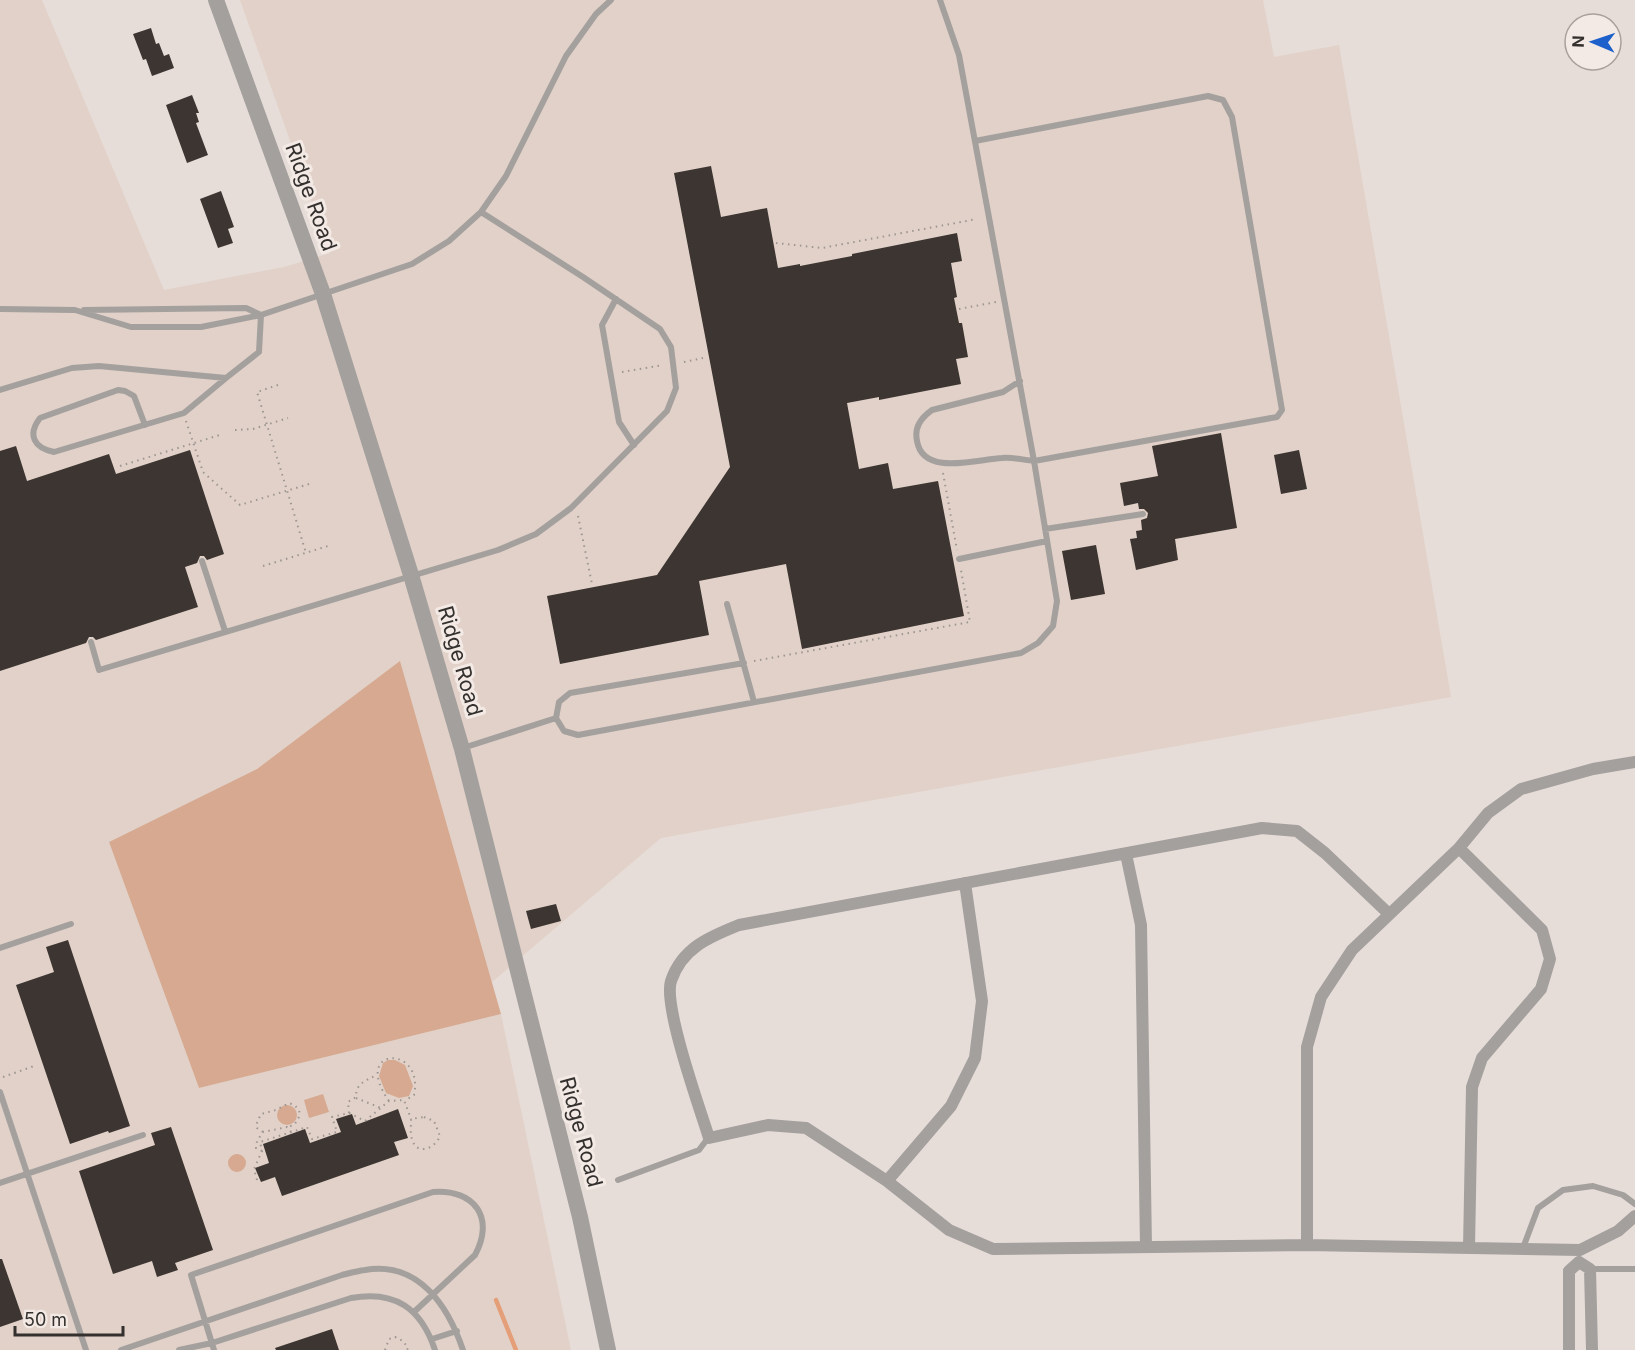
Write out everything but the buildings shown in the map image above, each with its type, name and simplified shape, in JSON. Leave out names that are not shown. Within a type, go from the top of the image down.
[{"type":"street","name":"Ridge Road","points":[[216,0],[323,294],[411,575],[462,749],[580,1217],[608,1350]]},
{"type":"street","points":[[1307,1245],[1307,1047],[1321,997],[1352,950],[1459,848],[1488,813],[1521,789],[1593,769],[1635,762]]},
{"type":"street","points":[[1389,914],[1325,853],[1297,831],[1262,828],[739,925],[706,938],[682,958],[670,984],[674,1025],[709,1138],[768,1125],[806,1128],[887,1181],[949,1230],[993,1249],[1307,1245],[1523,1249],[1580,1256],[1590,1269],[1592,1350]]},
{"type":"street","points":[[1459,848],[1542,930],[1550,959],[1541,989],[1482,1058],[1472,1087],[1469,1248]]},
{"type":"street","points":[[1126,854],[1141,925],[1146,1247]]},
{"type":"street","points":[[887,1181],[951,1106],[975,1058],[982,1001],[965,883]]},
{"type":"street","points":[[1569,1350],[1569,1271],[1580,1256],[1618,1231],[1635,1216]]},
{"type":"lane","points":[[75,310],[131,327],[201,327],[261,315],[412,264],[449,241],[481,212],[506,176],[566,56],[596,14],[611,0]]},
{"type":"lane","points":[[744,663],[570,693],[559,702],[556,718],[564,730],[578,735],[1021,653],[1038,644],[1053,626],[1057,601],[1035,461],[959,55],[940,0]]},
{"type":"lane","points":[[975,141],[1208,96],[1223,100],[1232,117],[1282,410],[1277,417],[1035,461],[1005,457],[941,464],[928,458],[917,443],[916,432],[924,416],[932,410],[1003,392],[1020,381]]},
{"type":"lane","points":[[91,642],[99,670],[498,550],[536,534],[571,508],[667,411],[676,388],[671,347],[660,329],[481,212]]},
{"type":"lane","points":[[616,299],[602,325],[619,422],[634,444]]},
{"type":"lane","points":[[0,309],[246,308],[261,315]]},
{"type":"lane","points":[[145,425],[134,396],[118,390],[40,418],[35,425],[33,435],[37,444],[44,450],[54,452],[145,425],[183,413],[259,352],[261,315]]},
{"type":"lane","points":[[0,390],[72,368],[99,366],[226,378]]},
{"type":"lane","points":[[1045,529],[1143,514]]},
{"type":"lane","points":[[959,559],[1047,541]]},
{"type":"lane","points":[[202,561],[225,631]]},
{"type":"lane","points":[[727,604],[754,702]]},
{"type":"lane","points":[[462,749],[556,718]]},
{"type":"lane","points":[[0,948],[71,924]]},
{"type":"lane","points":[[0,1092],[86,1350]]},
{"type":"lane","points":[[0,1183],[143,1135]]},
{"type":"lane","points":[[618,1180],[699,1150],[709,1138]]},
{"type":"lane","points":[[1523,1249],[1538,1208],[1563,1190],[1593,1186],[1623,1195],[1635,1204]]},
{"type":"lane","points":[[214,1350],[191,1275],[433,1192],[447,1191],[462,1194],[474,1203],[482,1216],[481,1244],[475,1255],[414,1312]]},
{"type":"lane","points":[[121,1350],[342,1275],[366,1269],[405,1274],[421,1283],[448,1312],[463,1350]]},
{"type":"lane","points":[[1590,1269],[1635,1269]]},
{"type":"lane","points":[[180,1350],[351,1298],[368,1295],[384,1296],[400,1302],[414,1312],[432,1339],[435,1350]]},
{"type":"lane","points":[[432,1339],[457,1331]]},
{"type":"path","points":[[777,243],[822,248],[977,219]]},
{"type":"path","points":[[959,309],[1005,301]]},
{"type":"path","points":[[610,374],[703,358]]},
{"type":"path","points":[[278,385],[257,392],[306,553]]},
{"type":"path","points":[[183,413],[203,472],[240,505],[309,484]]},
{"type":"path","points":[[235,430],[253,429],[288,418]]},
{"type":"path","points":[[120,466],[223,434]]},
{"type":"path","points":[[744,663],[970,622],[941,464]]},
{"type":"path","points":[[571,508],[578,515],[592,584]]},
{"type":"path","points":[[263,566],[328,546]]},
{"type":"path","points":[[257,1180],[254,1169],[262,1151],[260,1142],[307,1127],[312,1139],[337,1132],[332,1117],[349,1113],[365,1121],[389,1101],[404,1100],[414,1095],[416,1086],[408,1065],[392,1057],[386,1058],[380,1064],[377,1076],[389,1101]]},
{"type":"path","points":[[3,1077],[34,1066]]},
{"type":"path","points":[[356,1098],[356,1090],[360,1083],[377,1076]]},
{"type":"path","points":[[349,1113],[348,1102],[356,1098],[381,1108]]},
{"type":"path","points":[[404,1100],[411,1119],[412,1141],[417,1148],[431,1148],[437,1144],[440,1136],[434,1121],[424,1117],[411,1119]]},
{"type":"path","points":[[262,1132],[256,1125],[261,1114],[289,1103],[300,1110],[300,1115],[294,1125],[262,1132],[256,1148],[262,1151]]},
{"type":"path","points":[[287,1127],[291,1132]]},
{"type":"path","points":[[385,1350],[389,1339],[394,1337],[403,1341],[407,1350]]},
{"type":"shaded area","points":[[0,0],[42,0],[164,290],[284,267],[330,253],[240,0],[1263,0],[1274,57],[1339,45],[1451,697],[661,838],[492,982],[400,662],[257,769],[109,842],[199,1088],[501,1014],[571,1350],[0,1350]]},
{"type":"shaded area","points":[[400,661],[501,1014],[199,1088],[109,842],[257,769]]},
{"type":"shaded area","points":[[395,1060],[405,1065],[413,1086],[409,1096],[399,1098],[386,1093],[379,1076],[383,1063]]},
{"type":"shaded area","points":[[323,1094],[329,1112],[309,1118],[304,1100]]},
{"type":"shaded area","points":[[287,1105],[294,1108],[297,1115],[294,1122],[287,1125],[280,1122],[277,1115],[280,1108]]},
{"type":"shaded area","points":[[233,1154],[241,1154],[246,1159],[244,1170],[233,1172],[228,1167],[228,1159]]},
{"type":"waterway","points":[[496,1300],[516,1350]]}]
